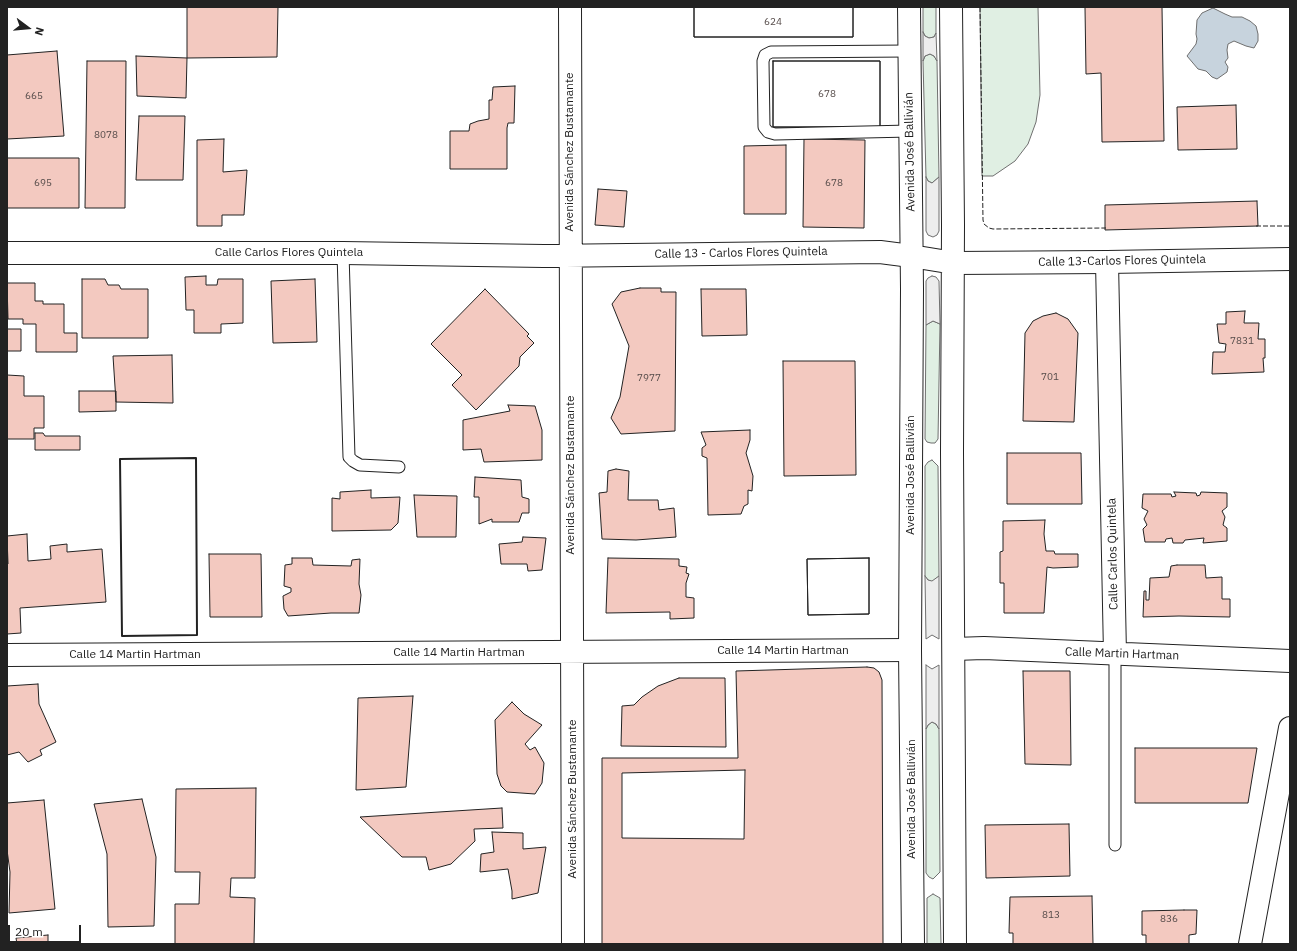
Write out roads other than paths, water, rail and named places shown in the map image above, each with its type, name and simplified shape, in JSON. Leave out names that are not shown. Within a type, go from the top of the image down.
[{"type":"street","name":"Avenida Sánchez Bustamante","points":[[570,7],[573,944]]},
{"type":"street","name":"Avenida José Ballivián","points":[[909,7],[912,305],[910,650],[913,944]]},
{"type":"street","points":[[951,7],[954,263],[952,460],[955,944]]},
{"type":"street","name":"Calle 13 - Carlos Flores Quintela","points":[[570,256],[880,252],[954,263]]},
{"type":"street","name":"Calle Carlos Flores Quintela","points":[[7,253],[343,253],[570,256]]},
{"type":"street","name":"Calle 13-Carlos Flores Quintela","points":[[954,263],[1290,259]]},
{"type":"street","name":"Calle Carlos Quintela","points":[[1107,262],[1115,654]]},
{"type":"street","name":"Calle Martin Hartman","points":[[954,649],[984,648],[1290,661]]},
{"type":"street","name":"Calle 14 Martin Hartman","points":[[7,655],[910,650]]},
{"type":"street","points":[[1250,944],[1290,728]]},
{"type":"lane","points":[[909,50],[771,52],[765,55],[763,62],[764,127],[768,132],[775,134],[910,131]]},
{"type":"lane","points":[[343,253],[349,456],[353,461],[360,465],[399,467]]},
{"type":"lane","name":"Calle Carlos Quintela","points":[[1115,654],[1115,845]]}]
